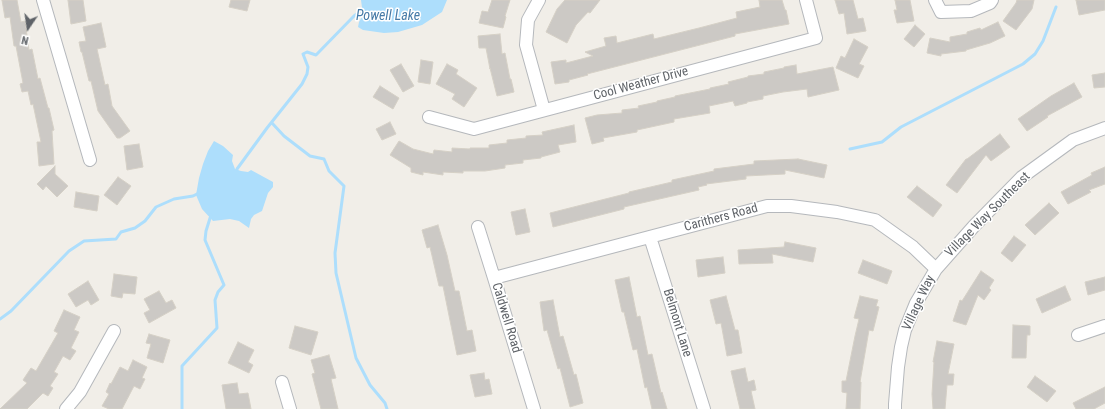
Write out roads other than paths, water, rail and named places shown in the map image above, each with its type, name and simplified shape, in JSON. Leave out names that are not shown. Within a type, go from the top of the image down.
[{"type":"street","points":[[43,0],[90,160]]},
{"type":"street","points":[[539,0],[528,20],[526,45],[544,110]]},
{"type":"street","name":"Cool Weather Drive","points":[[428,117],[474,129],[816,38],[806,0]]},
{"type":"street","points":[[935,0],[941,12],[971,11],[990,3],[992,0]]},
{"type":"street","name":"Village Way Southeast","points":[[936,269],[974,226],[1022,177],[1073,140],[1105,128]]},
{"type":"street","name":"Carithers Road","points":[[494,278],[767,206],[791,206],[837,212],[875,220],[913,247],[936,269]]},
{"type":"street","name":"Caldwell Road","points":[[478,227],[534,409]]},
{"type":"street","name":"Belmont Lane","points":[[650,237],[704,409]]},
{"type":"street","name":"Village Way","points":[[895,409],[898,368],[905,330],[916,303],[936,269]]},
{"type":"street","points":[[1078,335],[1105,326]]},
{"type":"street","points":[[66,409],[80,392],[114,331]]},
{"type":"street","points":[[282,382],[290,409]]},
{"type":"water","name":"Powell Lake","points":[[361,0],[447,0],[442,12],[422,25],[398,32],[384,33],[363,30],[358,27],[363,15]]},
{"type":"water","points":[[214,141],[223,146],[233,155],[232,161],[235,169],[248,172],[251,170],[273,182],[273,187],[268,193],[262,211],[254,215],[251,219],[249,228],[239,221],[230,219],[213,221],[202,209],[196,195],[203,164]]},
{"type":"waterway","points":[[850,149],[882,142],[901,127],[1023,64],[1035,54],[1043,41],[1056,7]]},
{"type":"waterway","points":[[236,173],[237,169],[267,128],[302,84],[307,74],[308,67],[303,54],[307,52],[316,55],[354,16],[365,8]]},
{"type":"waterway","points":[[272,123],[284,136],[310,156],[324,159],[329,171],[344,186],[335,253],[336,273],[356,358],[370,385],[385,403],[387,409]]},
{"type":"waterway","points":[[0,319],[11,311],[69,251],[84,241],[116,239],[121,232],[135,228],[145,221],[156,207],[174,199],[193,196],[199,193]]},
{"type":"waterway","points":[[182,409],[182,366],[217,328],[215,300],[218,292],[224,285],[205,240],[211,215]]}]
